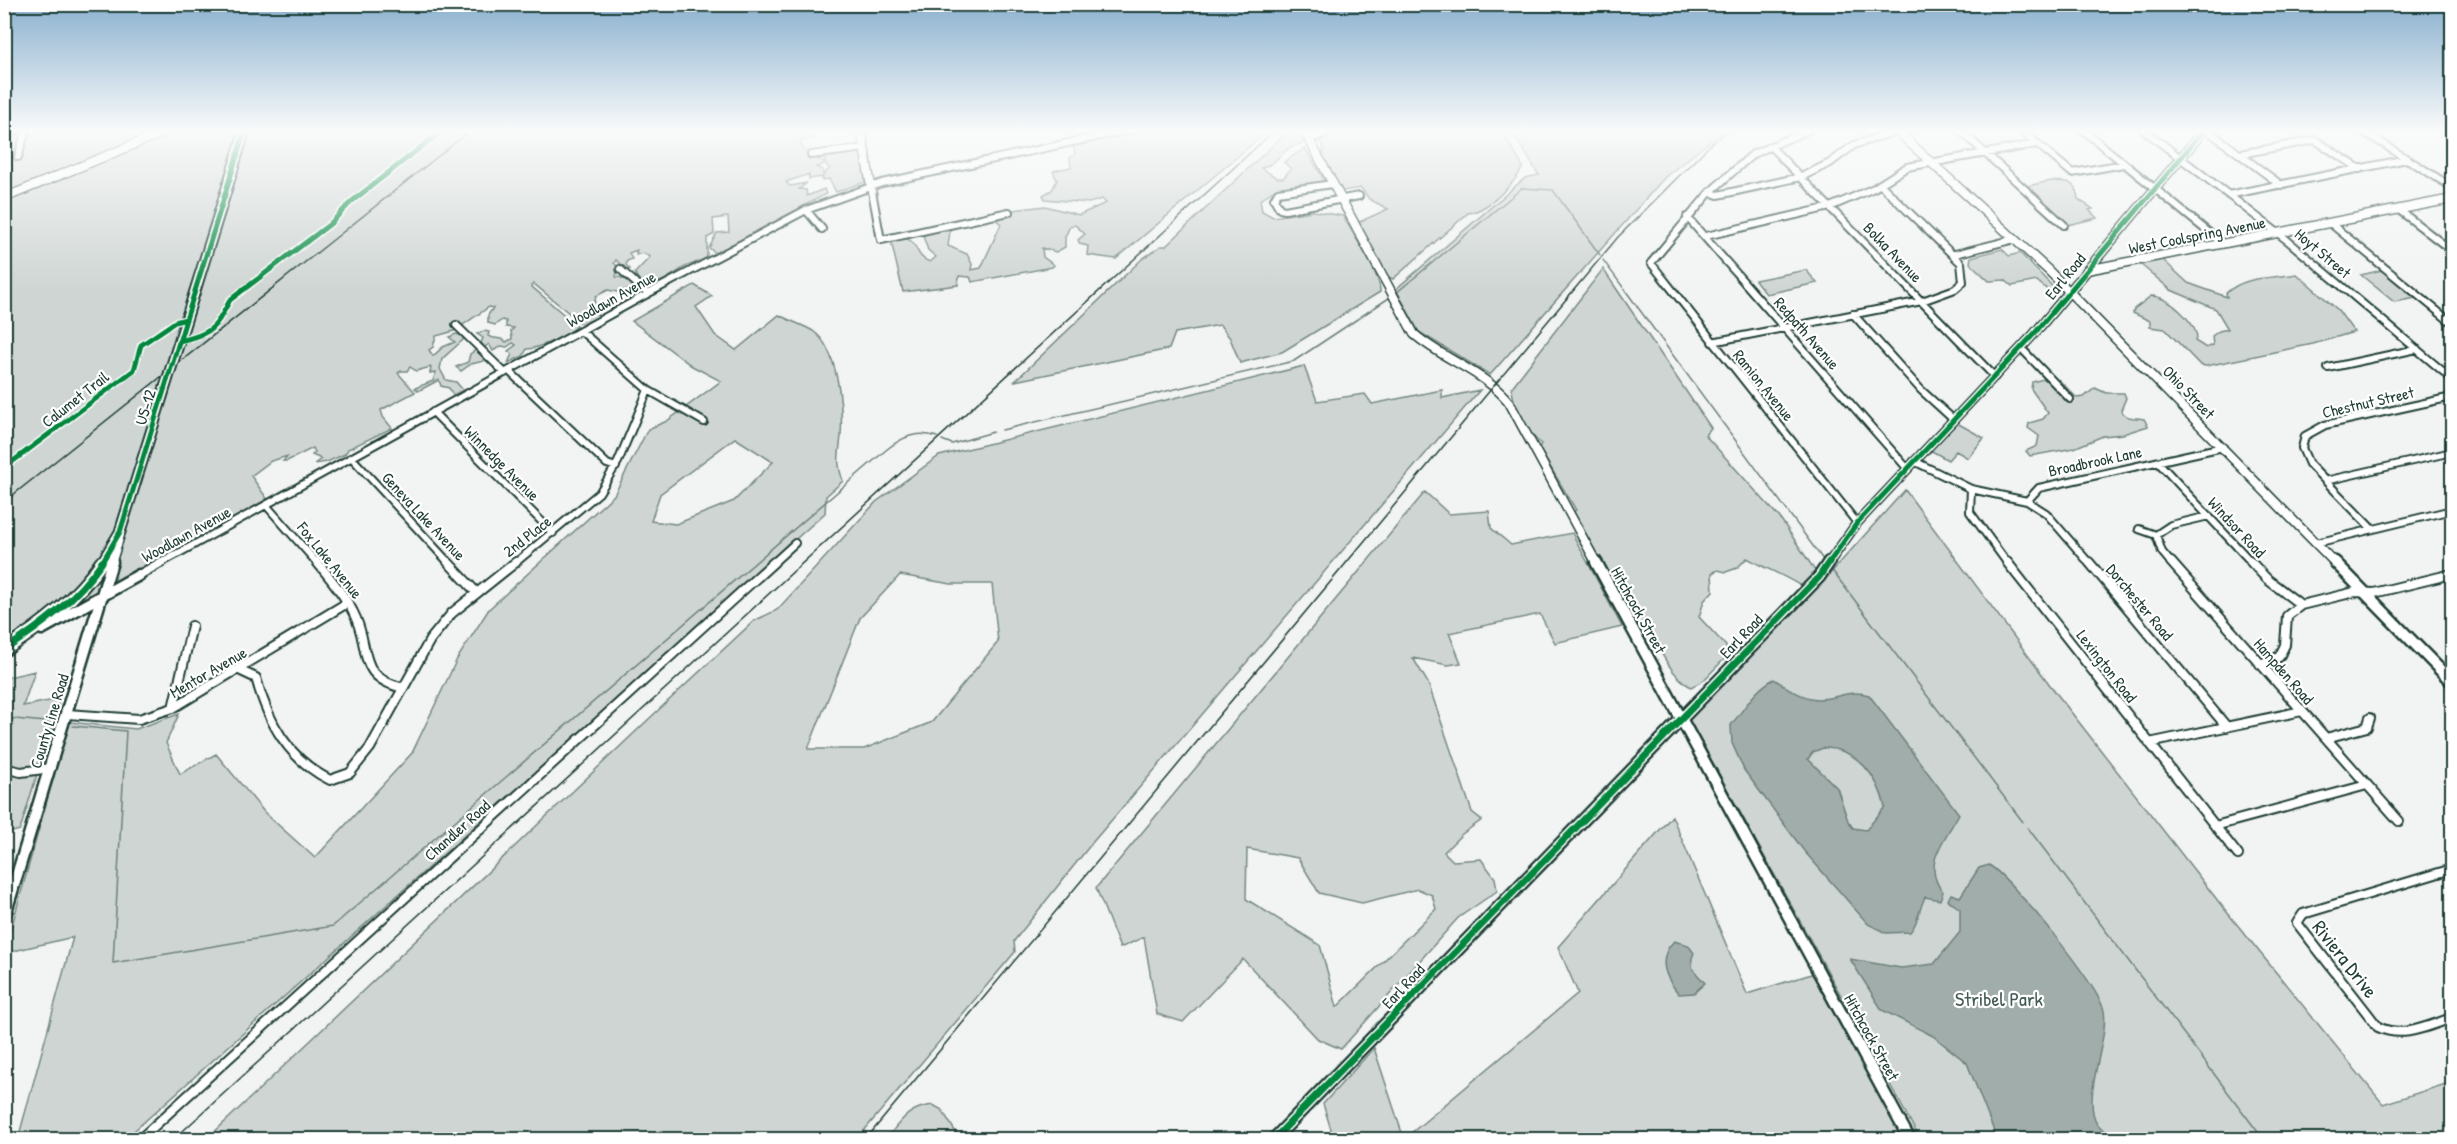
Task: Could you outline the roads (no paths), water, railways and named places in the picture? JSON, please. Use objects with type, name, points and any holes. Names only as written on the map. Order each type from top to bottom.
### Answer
[{"type":"main road","name":"US-12","points":[[4,650],[45,622],[81,589],[107,557],[120,532],[228,183]]},
{"type":"street","points":[[4,198],[39,183]]},
{"type":"street","name":"Woodlawn Avenue","points":[[139,575],[580,331],[806,210],[883,183]]},
{"type":"street","points":[[1687,217],[1720,183]]},
{"type":"street","points":[[1710,192],[1718,195],[1772,183]]},
{"type":"street","name":"Bolka Avenue","points":[[1807,183],[1995,377]]},
{"type":"street","name":"Ohio Street","points":[[1954,183],[2070,291],[2452,682]]},
{"type":"street","points":[[2018,183],[2064,225]]},
{"type":"street","points":[[2147,183],[2223,244]]},
{"type":"street","name":"Earl Road","points":[[1273,1140],[1819,577],[1857,523],[1906,468],[2021,348],[2159,183]]},
{"type":"street","name":"Hoyt Street","points":[[2213,183],[2278,234],[2452,379]]},
{"type":"street","points":[[2228,195],[2289,183]]},
{"type":"street","points":[[1332,184],[1278,192],[1274,199],[1280,209],[1285,210],[1359,196]]},
{"type":"street","name":"Hitchcock Street","points":[[1332,184],[1414,334],[1437,353],[1497,387],[1509,402],[1910,1140]]},
{"type":"street","points":[[1706,236],[1830,207],[1880,184],[1955,254],[1963,271],[1963,282],[1955,290],[1922,301],[1712,342]]},
{"type":"street","points":[[871,186],[881,240],[1009,212]]},
{"type":"street","name":"West Coolspring Avenue","points":[[2087,270],[2452,199]]},
{"type":"street","points":[[806,210],[822,229]]},
{"type":"street","points":[[2399,210],[2452,251]]},
{"type":"street","name":"Redpath Avenue","points":[[1687,217],[1706,236],[1906,468]]},
{"type":"street","name":"Ramion Avenue","points":[[1687,217],[1651,263],[1857,523]]},
{"type":"street","points":[[2330,223],[2452,323]]},
{"type":"street","points":[[1955,254],[2015,239]]},
{"type":"street","points":[[620,269],[648,294]]},
{"type":"street","points":[[1853,314],[1920,389],[1954,420]]},
{"type":"street","points":[[2445,316],[2452,315]]},
{"type":"street","points":[[456,325],[607,464],[616,467]]},
{"type":"street","points":[[580,331],[648,390],[704,422]]},
{"type":"street","points":[[2021,348],[2070,399]]},
{"type":"street","points":[[2328,368],[2417,349]]},
{"type":"street","name":"2nd Place","points":[[239,670],[256,678],[263,706],[280,737],[300,759],[316,773],[330,780],[344,777],[356,767],[378,734],[436,633],[452,614],[553,533],[598,493],[616,467],[648,390]]},
{"type":"street","name":"Chestnut Street","points":[[2372,529],[2309,464],[2302,448],[2305,436],[2315,429],[2452,397]]},
{"type":"street","name":"Winnedge Avenue","points":[[433,412],[553,533]]},
{"type":"street","name":"Broadbrook Lane","points":[[2026,501],[2039,488],[2223,447]]},
{"type":"street","points":[[2325,481],[2452,452]]},
{"type":"street","name":"Geneva Lake Avenue","points":[[352,458],[477,593]]},
{"type":"street","points":[[1914,461],[1971,489],[2026,501]]},
{"type":"street","name":"Windsor Road","points":[[2158,462],[2267,579],[2301,605]]},
{"type":"street","name":"Lexington Road","points":[[1971,489],[1970,512],[1978,525],[2238,855]]},
{"type":"street","name":"Dorchester Road","points":[[2026,501],[2046,513],[2063,531],[2227,727]]},
{"type":"street","name":"Fox Lake Avenue","points":[[266,505],[342,592],[355,613],[373,676],[384,684],[403,688]]},
{"type":"street","points":[[2316,543],[2452,510]]},
{"type":"street","points":[[2139,529],[2156,535],[2171,525],[2209,516]]},
{"type":"street","name":"County Line Road","points":[[4,918],[103,595],[120,532]]},
{"type":"street","name":"Hampden Road","points":[[2156,535],[2158,546],[2169,561],[2399,821]]},
{"type":"street","name":"Chandler Road","points":[[139,1140],[795,543]]},
{"type":"street","points":[[2260,664],[2279,657],[2285,645],[2287,616],[2301,605],[2355,592],[2366,592],[2452,574]]},
{"type":"street","points":[[4,650],[139,575]]},
{"type":"street","name":"Mentor Avenue","points":[[67,714],[140,719],[173,708],[347,603]]},
{"type":"street","points":[[173,708],[192,626]]},
{"type":"street","points":[[2150,743],[2302,711]]},
{"type":"street","points":[[2325,738],[2367,727],[2370,718]]},
{"type":"street","points":[[4,768],[21,772],[51,768]]},
{"type":"street","points":[[2215,826],[2367,785]]},
{"type":"street","name":"Riviera Drive","points":[[2452,869],[2303,914],[2297,923],[2300,930],[2378,1027],[2389,1034],[2400,1034],[2452,1018]]},
{"type":"waterway","points":[[1396,293],[1522,188],[1553,190],[1600,255]]},
{"type":"waterway","points":[[1603,260],[1824,561]]},
{"type":"waterway","points":[[1002,430],[1294,361],[1389,298]]},
{"type":"waterway","points":[[942,440],[952,444],[993,432]]},
{"type":"waterway","points":[[73,726],[126,731],[113,963],[333,926],[886,450],[910,436],[923,434],[937,437]]},
{"type":"waterway","points":[[1831,569],[2023,822]]},
{"type":"waterway","points":[[4,718],[56,723]]},
{"type":"waterway","points":[[2028,828],[2264,1140]]},
{"type":"railway","points":[[4,502],[404,183]]},
{"type":"railway","points":[[173,1140],[1217,183]]},
{"type":"railway","points":[[865,1140],[1618,237],[1672,183]]},
{"type":"park label","name":"Stribel Park","points":[[1999,999]]}]
